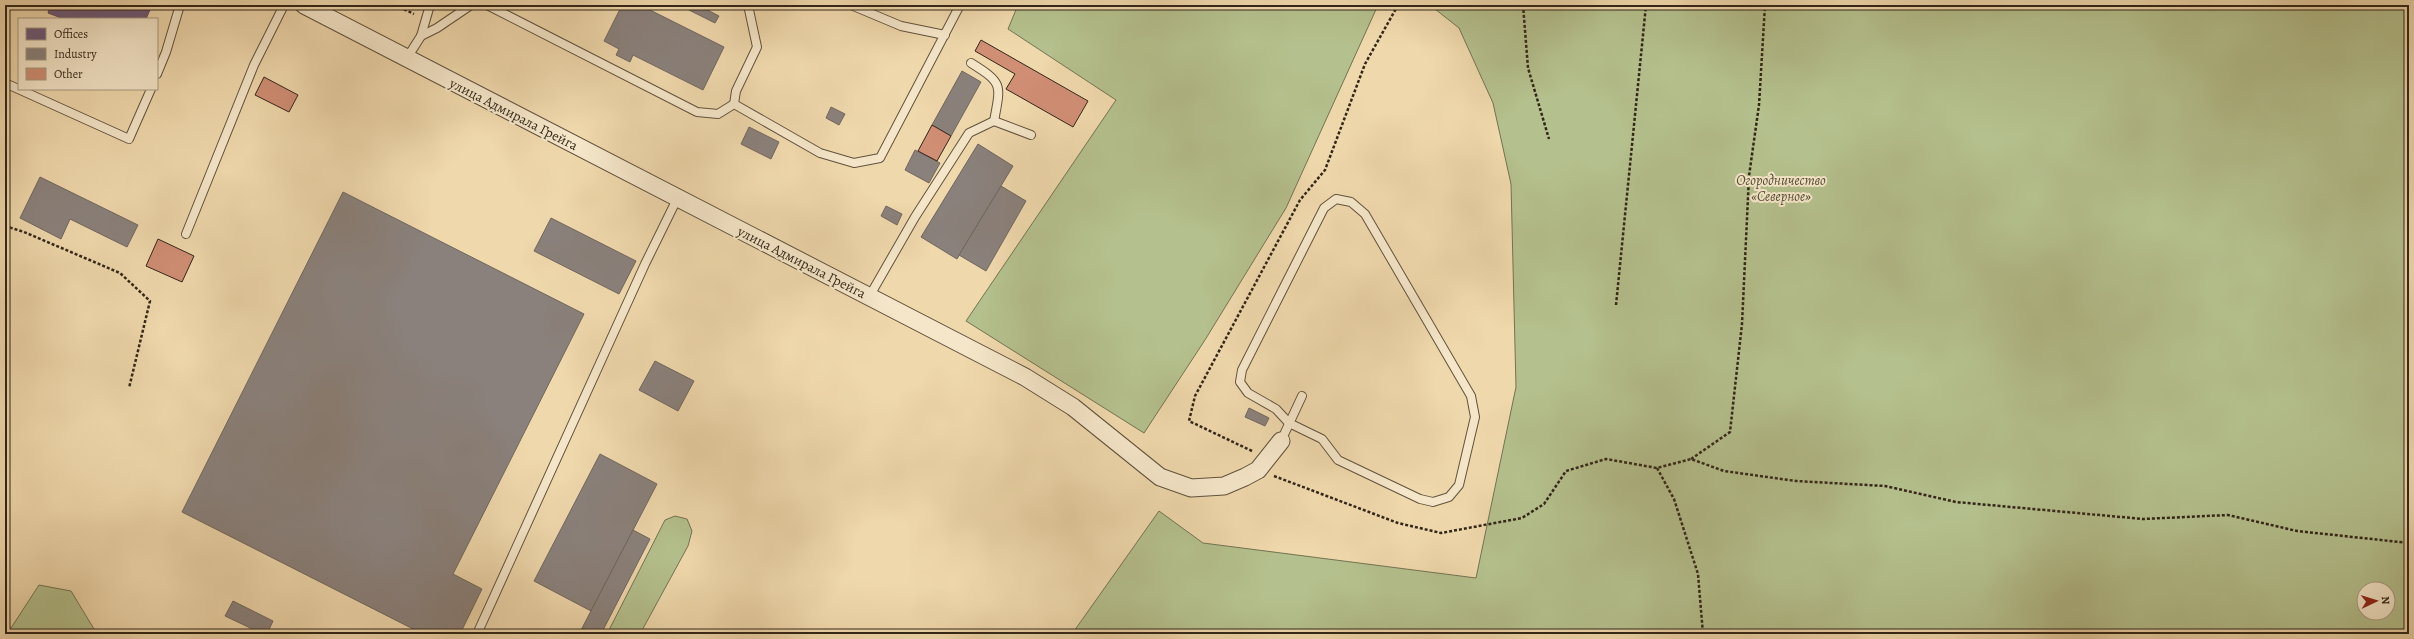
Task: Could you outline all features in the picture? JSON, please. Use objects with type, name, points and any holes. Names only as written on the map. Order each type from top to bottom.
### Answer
[{"type":"street","name":"улица Адмирала Грейга","points":[[304,5],[677,199],[1025,377],[1073,407],[1160,477],[1191,488],[1224,486],[1263,464],[1281,441]]},
{"type":"lane","points":[[158,72],[166,52],[180,5]]},
{"type":"lane","points":[[186,234],[254,65],[284,5]]},
{"type":"lane","points":[[407,58],[421,36],[430,5]]},
{"type":"lane","points":[[421,36],[437,28],[471,5]]},
{"type":"lane","points":[[487,5],[697,112],[718,114],[734,104],[736,91],[757,47],[748,5]]},
{"type":"lane","points":[[851,5],[901,26],[945,35]]},
{"type":"lane","points":[[734,104],[820,153],[854,163],[880,158],[960,5]]},
{"type":"lane","points":[[971,63],[994,78],[999,94],[994,120]]},
{"type":"lane","points":[[5,83],[18,89]]},
{"type":"lane","points":[[20,90],[129,139],[151,90]]},
{"type":"lane","points":[[869,297],[915,218],[969,133],[994,120],[1031,135]]},
{"type":"lane","points":[[477,634],[645,264],[677,199]]},
{"type":"lane","points":[[1336,199],[1351,202],[1365,214],[1471,396],[1475,416],[1459,485],[1449,497],[1433,502],[1420,499],[1338,460],[1322,439],[1289,423],[1276,409],[1248,393],[1240,382],[1242,370],[1324,208],[1336,199]]},
{"type":"lane","points":[[1281,441],[1302,396]]},
{"type":"path","points":[[394,5],[425,20]]},
{"type":"path","points":[[1398,5],[1365,64],[1325,170],[1300,200],[1195,396],[1189,421],[1263,464],[1398,523],[1441,533],[1522,518],[1544,504],[1566,472],[1606,459],[1657,468],[1691,459],[1730,432],[1742,324],[1749,176],[1759,105],[1765,5]]},
{"type":"path","points":[[1522,5],[1528,68],[1549,139]]},
{"type":"path","points":[[1616,305],[1646,5]]},
{"type":"path","points":[[5,226],[24,232],[120,273],[150,301],[128,388]]},
{"type":"path","points":[[1691,459],[1724,470],[1796,481],[1885,486],[1956,502],[2143,519],[2228,515],[2297,531],[2409,543]]},
{"type":"path","points":[[1657,468],[1674,499],[1698,574],[1703,634]]},
{"type":"green space","points":[[1018,5],[1378,5],[1286,208],[1205,340],[1144,433],[966,321],[1116,100],[1008,29]]},
{"type":"green space","name":"Огородничество «Северное»","points":[[1430,5],[2409,5],[2409,634],[1072,634],[1159,511],[1203,543],[1476,578],[1516,387],[1511,184],[1493,103],[1459,28]]},
{"type":"green space","points":[[675,516],[687,519],[692,531],[688,546],[640,634],[607,634],[665,520]]},
{"type":"green space","points":[[39,585],[71,591],[97,634],[5,634],[5,627],[11,628]]},
{"type":"building: Offices","points":[[47,5],[152,5],[146,18],[61,18],[48,13],[50,6]]},
{"type":"building: Industry","points":[[622,5],[640,5],[724,47],[703,90],[633,55],[630,62],[616,55],[619,49],[604,41]]},
{"type":"building: Industry","points":[[679,5],[698,5],[719,16],[715,23]]},
{"type":"building: Industry","points":[[962,71],[981,82],[951,136],[932,125]]},
{"type":"building: Industry","points":[[831,107],[845,114],[839,125],[826,118]]},
{"type":"building: Industry","points":[[749,127],[779,142],[771,159],[741,144]]},
{"type":"building: Industry","points":[[978,144],[1013,166],[957,259],[921,237]]},
{"type":"building: Industry","points":[[915,150],[940,163],[929,183],[905,170]]},
{"type":"building: Industry","points":[[40,177],[138,225],[127,247],[70,219],[61,239],[20,218]]},
{"type":"building: Industry","points":[[1001,186],[1026,201],[986,271],[959,255]]},
{"type":"building: Industry","points":[[343,192],[584,314],[453,574],[482,589],[460,634],[423,634],[182,512]]},
{"type":"building: Industry","points":[[886,206],[902,214],[897,225],[881,216]]},
{"type":"building: Industry","points":[[551,218],[636,261],[619,294],[534,251]]},
{"type":"building: Industry","points":[[655,361],[694,381],[678,411],[639,390]]},
{"type":"building: Industry","points":[[1249,408],[1269,418],[1265,426],[1245,417]]},
{"type":"building: Industry","points":[[600,454],[657,484],[591,611],[534,581]]},
{"type":"building: Industry","points":[[633,530],[650,539],[601,634],[579,634]]},
{"type":"building: Industry","points":[[233,601],[273,621],[267,634],[263,634],[225,616]]},
{"type":"building: Other","points":[[981,40],[1088,101],[1073,127],[1006,89],[1015,74],[975,51]]},
{"type":"building: Other","points":[[264,77],[298,95],[289,112],[255,95]]},
{"type":"building: Other","points":[[932,125],[951,136],[937,161],[918,151]]},
{"type":"building: Other","points":[[158,239],[194,256],[182,282],[146,266]]}]
